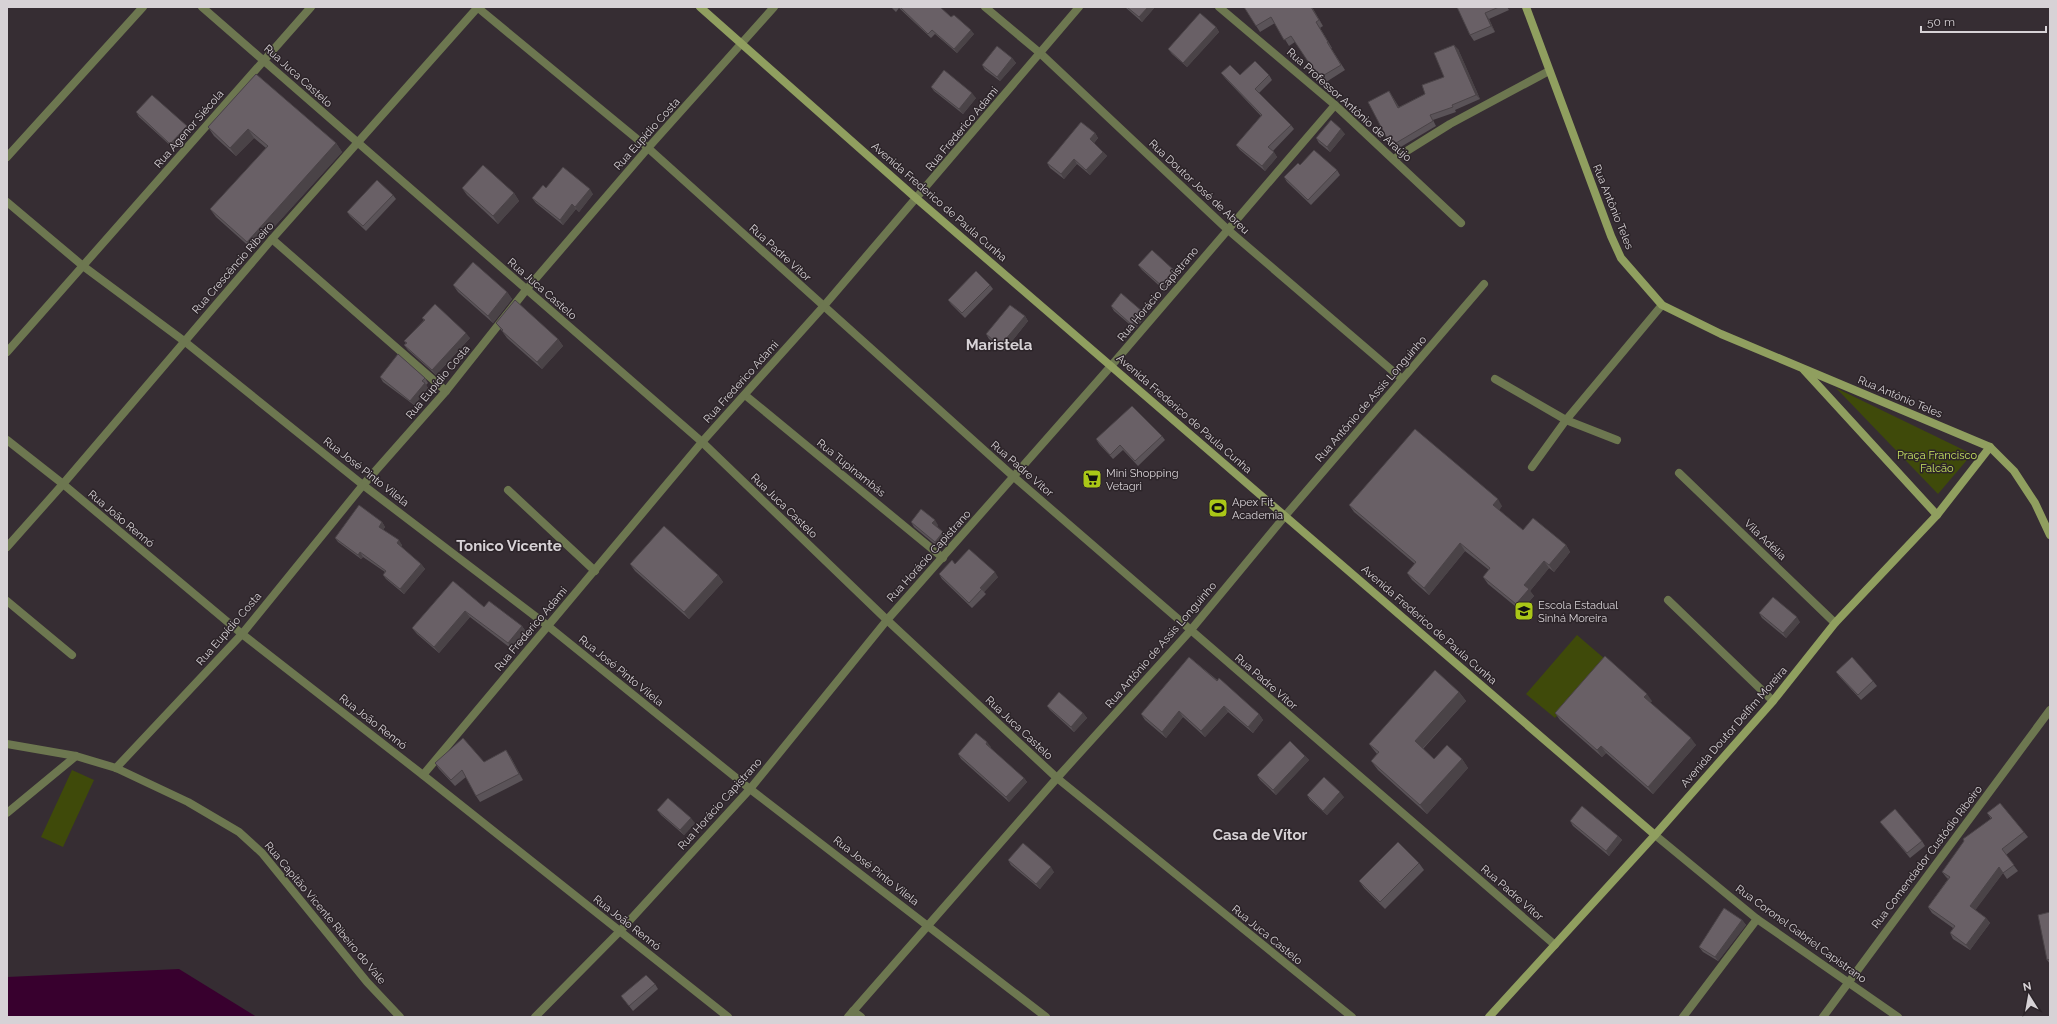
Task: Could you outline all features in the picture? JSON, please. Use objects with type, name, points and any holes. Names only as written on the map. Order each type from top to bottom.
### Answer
[{"type":"main road","name":"Avenida Frederico de Paula Cunha","points":[[700,7],[917,198],[1655,835]]},
{"type":"main road","name":"Rua Antônio Teles","points":[[1526,7],[1597,201],[1621,258],[1662,305],[1722,334],[1990,447]]},
{"type":"main road","name":"Rua Antônio Teles","points":[[1802,368],[1938,515]]},
{"type":"main road","name":"Avenida Doutor Delfim Moreira","points":[[1489,1017],[1655,835],[1773,701],[1835,623],[1938,515],[1990,447]]},
{"type":"main road","points":[[1990,447],[2014,471],[2035,503],[2050,535]]},
{"type":"street","points":[[7,157],[143,7]]},
{"type":"street","name":"Rua Juca Castelo","points":[[202,7],[264,59],[358,144],[702,442],[887,620],[1057,778],[1352,1017]]},
{"type":"street","name":"Rua Agenor Siécola","points":[[7,352],[311,7]]},
{"type":"street","name":"Rua Crescêncio Ribeiro","points":[[7,547],[63,484],[272,239],[358,144],[478,7]]},
{"type":"street","name":"Rua Padre Vitor","points":[[478,7],[648,148],[823,307],[1014,477],[1190,631],[1555,945]]},
{"type":"street","name":"Rua Eupídio Costa","points":[[116,768],[242,634],[363,485],[446,391],[526,290],[648,148],[774,7]]},
{"type":"street","name":"Rua Doutor José de Abreu","points":[[986,7],[1040,53],[1227,229],[1402,379]]},
{"type":"street","name":"Rua Frederico Adami","points":[[423,775],[702,442],[823,307],[1079,7]]},
{"type":"street","name":"Rua Professor Antônio de Araújo","points":[[1219,7],[1335,105],[1461,223]]},
{"type":"street","points":[[1394,159],[1450,124],[1549,71]]},
{"type":"street","name":"Rua Horácio Capistrano","points":[[535,1017],[620,931],[750,789],[887,620],[1111,366],[1335,105]]},
{"type":"street","name":"Rua José Pinto Vilela","points":[[7,202],[83,266],[184,341],[363,485],[548,626],[750,789],[1046,1017]]},
{"type":"street","points":[[272,239],[446,391]]},
{"type":"street","name":"Rua Antônio de Assis Longuinho","points":[[851,1014],[1057,778],[1190,631],[1285,516],[1484,284]]},
{"type":"street","points":[[1532,467],[1566,420],[1662,305]]},
{"type":"street","points":[[1495,379],[1566,420],[1617,440]]},
{"type":"street","name":"Rua Tupinambás","points":[[745,395],[943,558]]},
{"type":"street","name":"Rua João Rennó","points":[[7,440],[63,484],[242,634],[423,775],[728,1017]]},
{"type":"street","name":"Vila Adélia","points":[[1680,473],[1835,623]]},
{"type":"street","points":[[508,490],[595,571]]},
{"type":"street","points":[[1668,600],[1773,701]]},
{"type":"street","points":[[7,601],[72,655]]},
{"type":"street","name":"Rua Comendador Custódio Ribeiro","points":[[1823,1017],[2050,710]]},
{"type":"street","name":"Rua Capitão Vicente Ribeiro do Vale","points":[[7,744],[76,756],[116,768],[188,802],[239,832],[262,854],[366,982],[400,1017]]},
{"type":"street","points":[[7,813],[76,756]]},
{"type":"street","name":"Rua Coronel Gabriel Capistrano","points":[[1655,835],[1758,919],[1898,1017]]},
{"type":"street","points":[[1683,1017],[1758,919]]},
{"type":"street","points":[[851,1014],[861,1017]]},
{"type":"green space","name":"Praça Francisco Falcão","points":[[1836,388],[1972,454],[1938,494]]},
{"type":"green space","points":[[1577,635],[1606,660],[1555,718],[1526,694]]},
{"type":"green space","points":[[72,770],[94,780],[63,847],[41,837]]},
{"type":"shaded area","points":[[179,969],[257,1017],[7,1017],[7,977]]},
{"type":"building","points":[[900,7],[940,7],[951,17],[954,15],[971,30],[954,49],[932,30],[928,34]]},
{"type":"building","points":[[1127,7],[1148,7],[1139,17]]},
{"type":"building","points":[[1244,7],[1311,7],[1319,20],[1316,22],[1341,65],[1319,78],[1291,36],[1284,40],[1271,17],[1256,26]]},
{"type":"building","points":[[1457,7],[1499,7],[1485,13],[1491,26],[1470,35]]},
{"type":"building","points":[[1200,13],[1216,27],[1183,63],[1168,49]]},
{"type":"building","points":[[1454,45],[1476,95],[1452,105],[1453,107],[1430,115],[1433,121],[1391,146],[1368,102],[1389,91],[1398,108],[1425,94],[1422,85],[1444,77],[1434,53]]},
{"type":"building","points":[[997,46],[1012,58],[997,77],[982,65]]},
{"type":"building","points":[[1255,61],[1269,75],[1255,89],[1291,125],[1268,147],[1274,152],[1262,166],[1236,145],[1262,115],[1221,73],[1230,65],[1240,75]]},
{"type":"building","points":[[944,70],[972,93],[959,109],[931,87]]},
{"type":"building","points":[[256,74],[336,143],[247,242],[210,209],[268,146],[248,129],[230,148],[208,127]]},
{"type":"building","points":[[152,95],[187,126],[170,144],[136,112]]},
{"type":"building","points":[[1331,120],[1341,129],[1327,147],[1316,138]]},
{"type":"building","points":[[1081,122],[1095,133],[1090,139],[1103,152],[1086,170],[1074,159],[1061,174],[1047,163]]},
{"type":"building","points":[[1314,150],[1337,170],[1308,200],[1284,177],[1298,163],[1300,165]]},
{"type":"building","points":[[483,165],[514,193],[493,216],[462,188]]},
{"type":"building","points":[[563,167],[590,189],[575,207],[572,204],[560,220],[532,198],[543,185],[546,188]]},
{"type":"building","points":[[377,180],[393,195],[363,226],[347,212]]},
{"type":"building","points":[[1152,250],[1176,272],[1162,286],[1138,265]]},
{"type":"building","points":[[473,262],[507,292],[488,316],[453,285]]},
{"type":"building","points":[[976,271],[990,285],[962,313],[948,300]]},
{"type":"building","points":[[1121,293],[1143,312],[1132,325],[1111,306]]},
{"type":"building","points":[[515,300],[558,339],[537,362],[502,331],[503,330],[496,323]]},
{"type":"building","points":[[435,304],[466,333],[432,370],[404,345],[407,343],[404,341],[425,320],[422,318]]},
{"type":"building","points":[[1010,305],[1025,316],[1000,346],[986,334]]},
{"type":"building","points":[[398,354],[425,378],[422,381],[425,383],[410,401],[380,377]]},
{"type":"building","points":[[1132,406],[1162,436],[1135,461],[1120,445],[1110,455],[1096,439]]},
{"type":"building","points":[[1415,429],[1498,499],[1493,505],[1523,530],[1533,518],[1566,545],[1549,565],[1544,561],[1524,585],[1529,589],[1516,604],[1483,577],[1490,568],[1460,543],[1424,588],[1407,573],[1416,562],[1349,505]]},
{"type":"building","points":[[359,505],[382,522],[379,527],[399,540],[397,543],[421,564],[400,589],[383,575],[386,571],[360,552],[358,555],[335,538]]},
{"type":"building","points":[[921,509],[935,520],[932,523],[943,532],[935,542],[911,522]]},
{"type":"building","points":[[664,526],[718,575],[684,612],[630,564]]},
{"type":"building","points":[[969,549],[995,572],[980,588],[982,589],[969,603],[939,574],[952,560],[955,564]]},
{"type":"building","points":[[453,581],[484,607],[489,601],[522,626],[508,643],[465,611],[434,647],[412,628]]},
{"type":"building","points":[[1773,597],[1797,617],[1783,633],[1759,613]]},
{"type":"building","points":[[1605,656],[1647,694],[1644,697],[1691,738],[1648,787],[1601,746],[1597,750],[1555,713]]},
{"type":"building","points":[[1189,657],[1217,681],[1219,678],[1259,714],[1248,727],[1224,706],[1201,731],[1179,711],[1162,732],[1141,714]]},
{"type":"building","points":[[1852,657],[1873,681],[1858,695],[1836,672]]},
{"type":"building","points":[[1435,670],[1459,692],[1415,741],[1434,759],[1447,745],[1462,759],[1420,805],[1371,761],[1379,752],[1369,744]]},
{"type":"building","points":[[1059,692],[1083,713],[1071,727],[1047,706]]},
{"type":"building","points":[[976,733],[1024,778],[1006,797],[958,754]]},
{"type":"building","points":[[463,738],[484,762],[506,750],[519,774],[476,796],[462,770],[451,780],[435,763]]},
{"type":"building","points":[[1290,741],[1305,756],[1273,790],[1257,775]]},
{"type":"building","points":[[1324,777],[1340,792],[1323,811],[1307,795]]},
{"type":"building","points":[[668,798],[691,818],[680,830],[657,810]]},
{"type":"building","points":[[2000,803],[2024,832],[2002,849],[2014,865],[2003,873],[1999,867],[1970,906],[1986,918],[1966,945],[1950,933],[1955,926],[1928,907],[1950,877],[1942,872],[1964,841],[1963,839],[1992,818],[1987,813]]},
{"type":"building","points":[[1582,806],[1618,836],[1606,851],[1570,821]]},
{"type":"building","points":[[1895,809],[1922,841],[1907,853],[1880,822]]},
{"type":"building","points":[[1398,842],[1419,863],[1380,902],[1359,881]]},
{"type":"building","points":[[1023,843],[1051,867],[1036,884],[1008,860]]},
{"type":"building","points":[[1724,908],[1742,920],[1715,957],[1699,947]]},
{"type":"building","points":[[2050,912],[2050,959],[2047,960],[2038,915]]},
{"type":"building","points":[[646,975],[655,984],[629,1006],[621,996]]},
{"type":"place","name":"Mini Shopping Vetagri","points":[[1092,479]]},
{"type":"place","name":"Apex Fit Academia","points":[[1218,508]]},
{"type":"place","name":"Escola Estadual Sinhá Moreira","points":[[1524,611]]},
{"type":"district","name":"Maristela","points":[[999,345]]},
{"type":"district","name":"Tonico Vicente","points":[[509,546]]},
{"type":"district","name":"Casa de Vítor","points":[[1260,835]]}]
